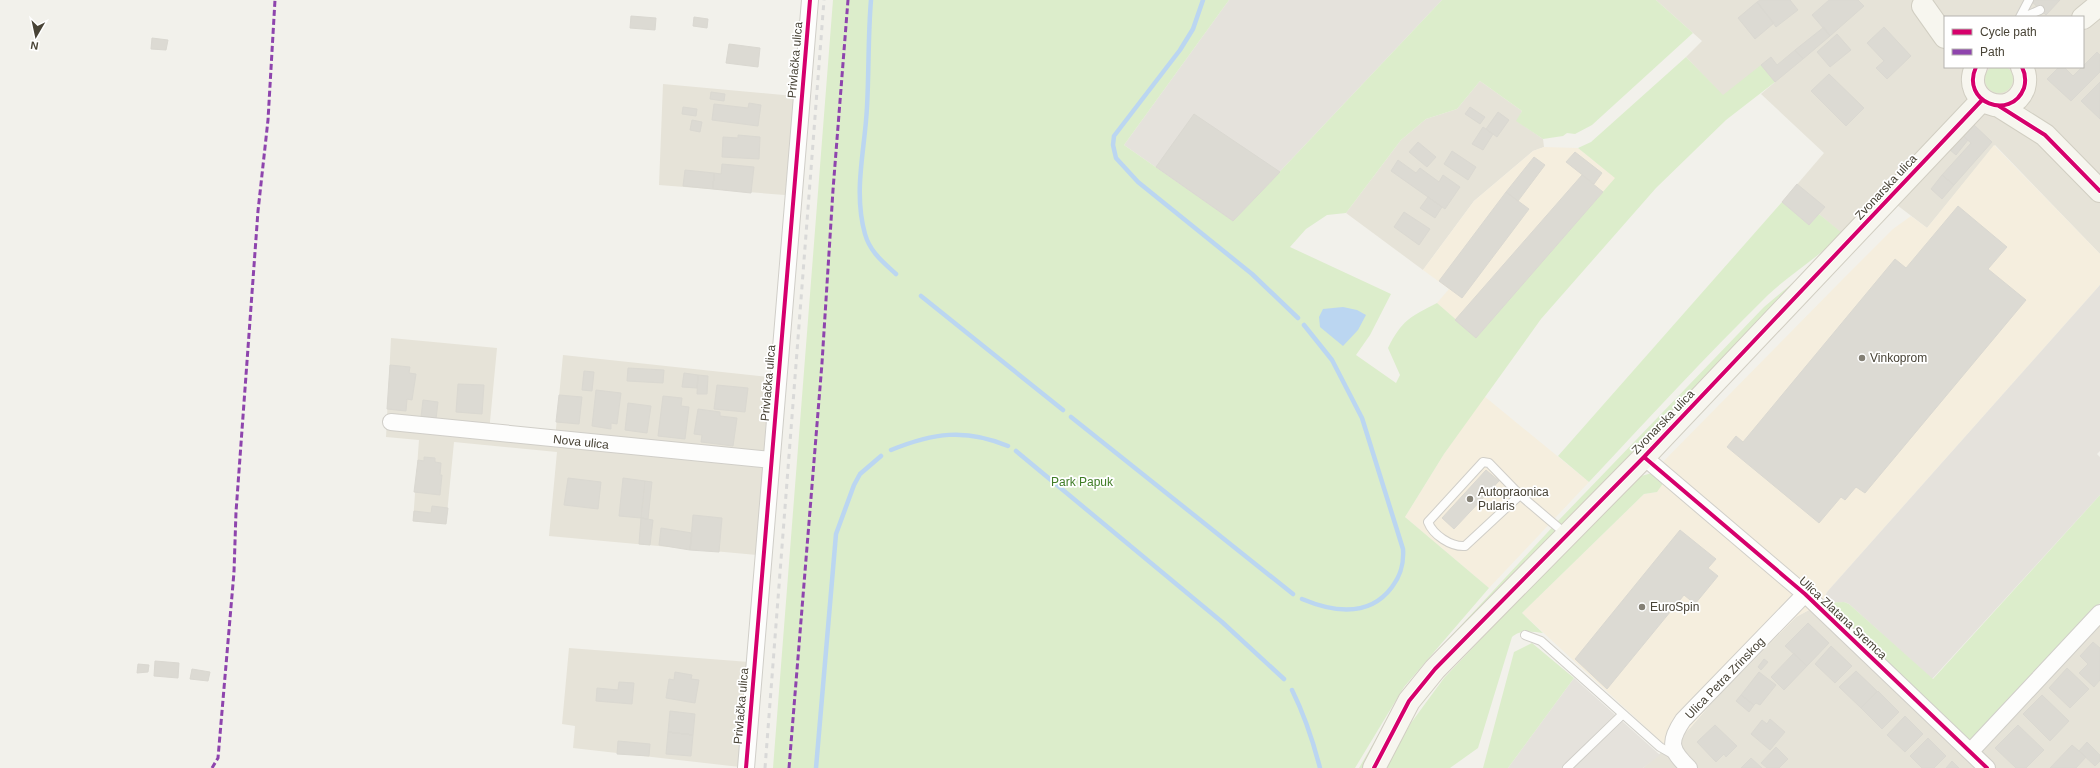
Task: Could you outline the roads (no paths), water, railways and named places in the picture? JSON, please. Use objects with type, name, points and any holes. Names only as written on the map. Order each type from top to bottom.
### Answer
[{"type":"main road","points":[[1920,3],[1944,25]]},
{"type":"main road","points":[[2084,17],[2100,4]]},
{"type":"main road","points":[[1973,70],[1976,94],[2026,121],[2045,135],[2100,192]]},
{"type":"main road","points":[[1991,103],[2008,104],[2016,100],[2026,78]]},
{"type":"main road","points":[[2026,78],[2045,135]]},
{"type":"main road","name":"Zvonarska ulica","points":[[1374,768],[1409,701],[1435,669],[1991,103]]},
{"type":"street","name":"Privlačka ulica","points":[[746,768],[810,0]]},
{"type":"street","name":"Nova ulica","points":[[391,422],[771,460]]},
{"type":"street","name":"Ulica Zlatana Sremca","points":[[1644,457],[1805,594],[1971,751],[1987,768]]},
{"type":"street","name":"Ulica Petra Zrinskog","points":[[1684,763],[1674,746],[1674,734],[1683,720],[1805,594]]},
{"type":"street","points":[[1971,751],[2100,613]]},
{"type":"lane","points":[[2021,16],[2029,0]]},
{"type":"lane","points":[[2026,16],[2040,10]]},
{"type":"lane","points":[[1520,495],[1465,546],[1457,547],[1449,543],[1430,526],[1428,522],[1483,462],[1489,463],[1520,495],[1567,535]]},
{"type":"lane","points":[[1525,635],[1541,641],[1660,747],[1684,763]]},
{"type":"lane","points":[[1567,768],[1623,714]]},
{"type":"water","points":[[1343,307],[1357,310],[1366,315],[1358,330],[1343,346],[1320,327],[1319,317],[1323,309]]},
{"type":"waterway","points":[[871,0],[867,107],[861,170],[860,202],[867,240],[878,256],[896,274]]},
{"type":"waterway","points":[[1203,0],[1193,29],[1180,50],[1114,136],[1113,145],[1116,158],[1138,182],[1252,274],[1298,318]]},
{"type":"waterway","points":[[921,296],[1063,410]]},
{"type":"waterway","points":[[1302,599],[1326,607],[1350,610],[1373,604],[1383,597],[1395,583],[1400,574],[1403,554],[1403,549],[1362,418],[1332,360],[1304,325]]},
{"type":"waterway","points":[[1071,417],[1293,594]]},
{"type":"waterway","points":[[891,450],[921,440],[949,435],[977,437],[992,440],[1008,446]]},
{"type":"waterway","points":[[1016,451],[1222,622],[1284,679]]},
{"type":"waterway","points":[[816,768],[836,534],[854,485],[860,474],[881,456]]},
{"type":"waterway","points":[[1292,690],[1301,709],[1320,768]]},
{"type":"railway","points":[[765,768],[824,0]]},
{"type":"place","name":"Vinkoprom","points":[[1862,358]]},
{"type":"place","name":"Autopraonica Pularis","points":[[1470,499]]},
{"type":"place","name":"EuroSpin","points":[[1642,607]]},
{"type":"park label","name":"Park Papuk","points":[[1082,482]]}]
